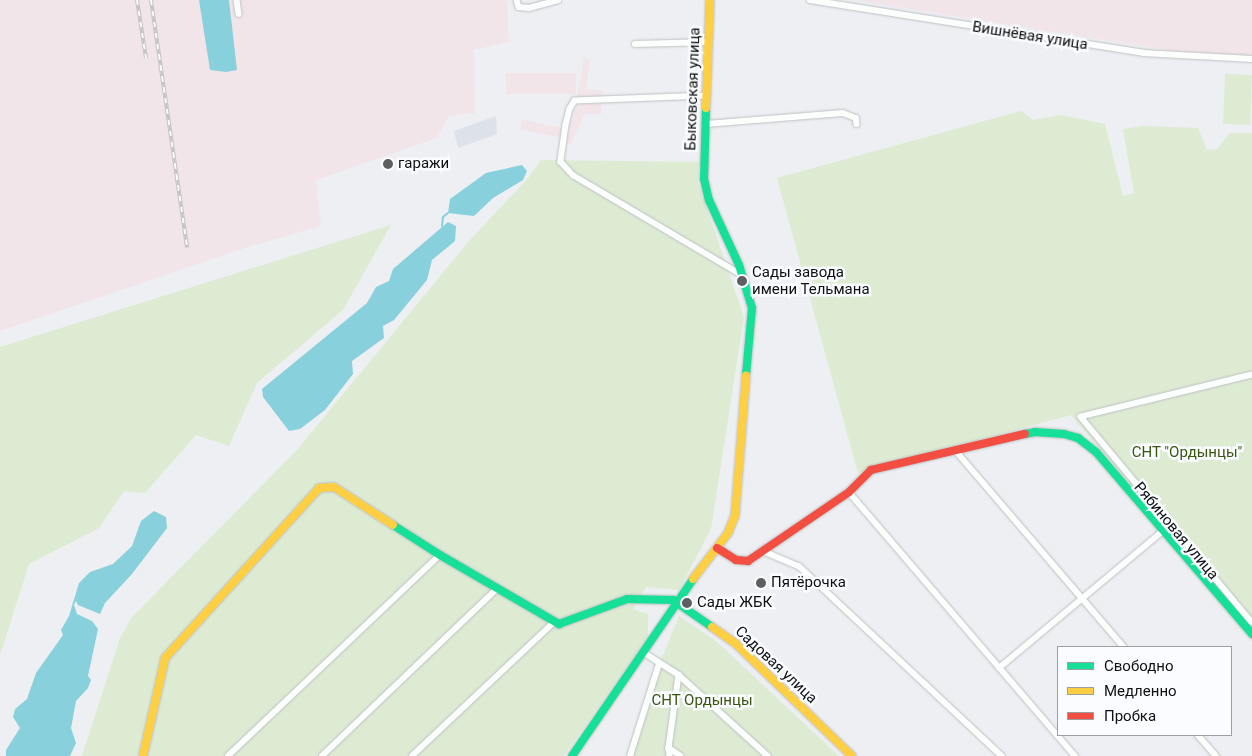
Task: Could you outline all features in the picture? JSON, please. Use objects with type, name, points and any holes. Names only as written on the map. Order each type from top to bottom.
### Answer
[{"type":"street","points":[[237,0],[239,14]]},
{"type":"street","points":[[517,0],[519,7],[529,8],[558,0]]},
{"type":"street","name":"Быковская улица","points":[[572,756],[676,601],[728,533],[735,516],[752,308],[743,275],[709,200],[704,179],[710,0]]},
{"type":"street","name":"Вишнёвая улица","points":[[810,0],[1143,53],[1252,59]]},
{"type":"street","points":[[635,44],[709,42]]},
{"type":"street","points":[[707,96],[575,101],[570,109],[566,125],[561,162],[573,175],[743,275]]},
{"type":"street","points":[[706,124],[843,113],[856,118],[857,124]]},
{"type":"street","name":"Рябиновая улица","points":[[1252,375],[1081,417],[1252,622]]},
{"type":"street","points":[[717,548],[742,562],[748,561],[849,492],[871,470],[1035,432],[1078,438],[1096,452],[1252,634]]},
{"type":"street","points":[[956,451],[1123,646]]},
{"type":"street","points":[[143,756],[165,658],[319,488],[334,488],[440,555],[559,624],[627,600],[652,598],[676,601]]},
{"type":"street","points":[[849,492],[1057,735]]},
{"type":"street","points":[[999,668],[1164,530]]},
{"type":"street","points":[[763,551],[798,566],[1002,756]]},
{"type":"street","points":[[228,756],[440,555]]},
{"type":"street","points":[[322,756],[497,589]]},
{"type":"street","name":"Садовая улица","points":[[676,601],[736,644],[852,756]]},
{"type":"street","points":[[412,756],[554,622]]},
{"type":"street","points":[[643,652],[679,675],[768,756]]},
{"type":"street","points":[[630,756],[659,664]]},
{"type":"street","points":[[670,756],[669,748],[679,675]]},
{"type":"street","points":[[1058,736],[1075,756]]},
{"type":"street","points":[[1199,736],[1216,756]]},
{"type":"street","points":[[669,748],[681,756]]},
{"type":"shaded area","points":[[0,0],[507,0],[509,42],[474,50],[475,113],[449,116],[437,138],[316,180],[321,226],[251,246],[0,331]]},
{"type":"shaded area","points":[[853,0],[1252,0],[1252,56],[1179,52]]},
{"type":"shaded area","points":[[584,58],[591,59],[585,89],[603,91],[601,99],[577,97]]},
{"type":"shaded area","points":[[506,73],[576,73],[576,94],[506,94]]},
{"type":"shaded area","points":[[582,104],[602,104],[601,114],[584,114],[571,144],[566,143],[576,107]]},
{"type":"shaded area","points":[[496,116],[497,134],[458,148],[454,131]]},
{"type":"shaded area","points":[[522,120],[564,128],[562,138],[520,130]]},
{"type":"green space","points":[[1225,74],[1252,75],[1250,125],[1223,124]]},
{"type":"green space","name":"СНТ \"Ордынцы\"","points":[[1021,111],[1033,120],[1061,115],[1105,124],[1123,196],[1134,193],[1123,129],[1143,126],[1198,128],[1207,150],[1217,149],[1230,133],[1252,133],[1252,631],[1071,415],[858,473],[777,178]]},
{"type":"green space","points":[[541,160],[699,162],[698,182],[744,317],[711,529],[679,590],[646,587],[633,609],[648,614],[648,637],[564,756],[82,756],[120,638],[132,617],[297,450],[470,240],[529,177]]},
{"type":"green space","points":[[391,225],[343,310],[257,383],[229,446],[196,435],[145,493],[124,491],[99,528],[29,564],[0,655],[0,347]]},
{"type":"green space","name":"СНТ Ордынцы","points":[[679,616],[716,641],[839,756],[632,756],[648,692]]},
{"type":"water","points":[[199,0],[229,0],[237,70],[226,72],[210,70]]},
{"type":"water","points":[[522,165],[527,171],[523,180],[493,198],[474,216],[448,213],[450,199],[486,173]]},
{"type":"water","points":[[448,222],[456,226],[455,241],[432,260],[427,280],[394,320],[383,326],[384,338],[352,361],[353,374],[325,410],[300,429],[289,431],[263,397],[262,389],[367,303],[376,287],[389,281],[393,269]]},
{"type":"water","points":[[154,511],[166,517],[167,528],[132,574],[105,603],[100,614],[78,605],[76,601],[74,605],[77,614],[92,621],[98,629],[88,676],[91,680],[88,688],[76,701],[71,728],[76,743],[70,756],[6,756],[6,750],[20,728],[13,717],[15,709],[27,699],[36,673],[63,635],[61,630],[69,616],[79,583],[90,572],[113,564],[132,546],[141,521]]},
{"type":"waterway","points":[[442,226],[443,217],[448,213]]},
{"type":"railway","points":[[137,0],[146,58]]},
{"type":"railway","points":[[151,0],[187,247]]},
{"type":"traffic: fast","points":[[706,108],[704,179],[709,200],[739,265],[752,308],[746,375]]},
{"type":"traffic: fast","points":[[1025,434],[1035,432],[1064,434],[1078,438],[1096,452],[1252,634]]},
{"type":"traffic: fast","points":[[393,525],[440,555],[559,624],[627,599],[673,600],[712,627]]},
{"type":"traffic: fast","points":[[572,756],[693,579]]},
{"type":"traffic: slow","points":[[706,108],[710,0]]},
{"type":"traffic: slow","points":[[693,579],[728,533],[735,516],[746,375]]},
{"type":"traffic: slow","points":[[143,756],[165,658],[319,488],[334,487],[393,525]]},
{"type":"traffic: slow","points":[[712,627],[736,644],[852,756]]},
{"type":"traffic: jam","points":[[717,548],[736,560],[748,561],[849,492],[871,470],[1025,434]]},
{"type":"place","name":"гаражи","points":[[388,164]]},
{"type":"place","name":"Сады завода имени Тельмана","points":[[742,281]]},
{"type":"place","name":"Пятёрочка","points":[[761,583]]},
{"type":"place","name":"Сады ЖБК","points":[[687,603]]}]
